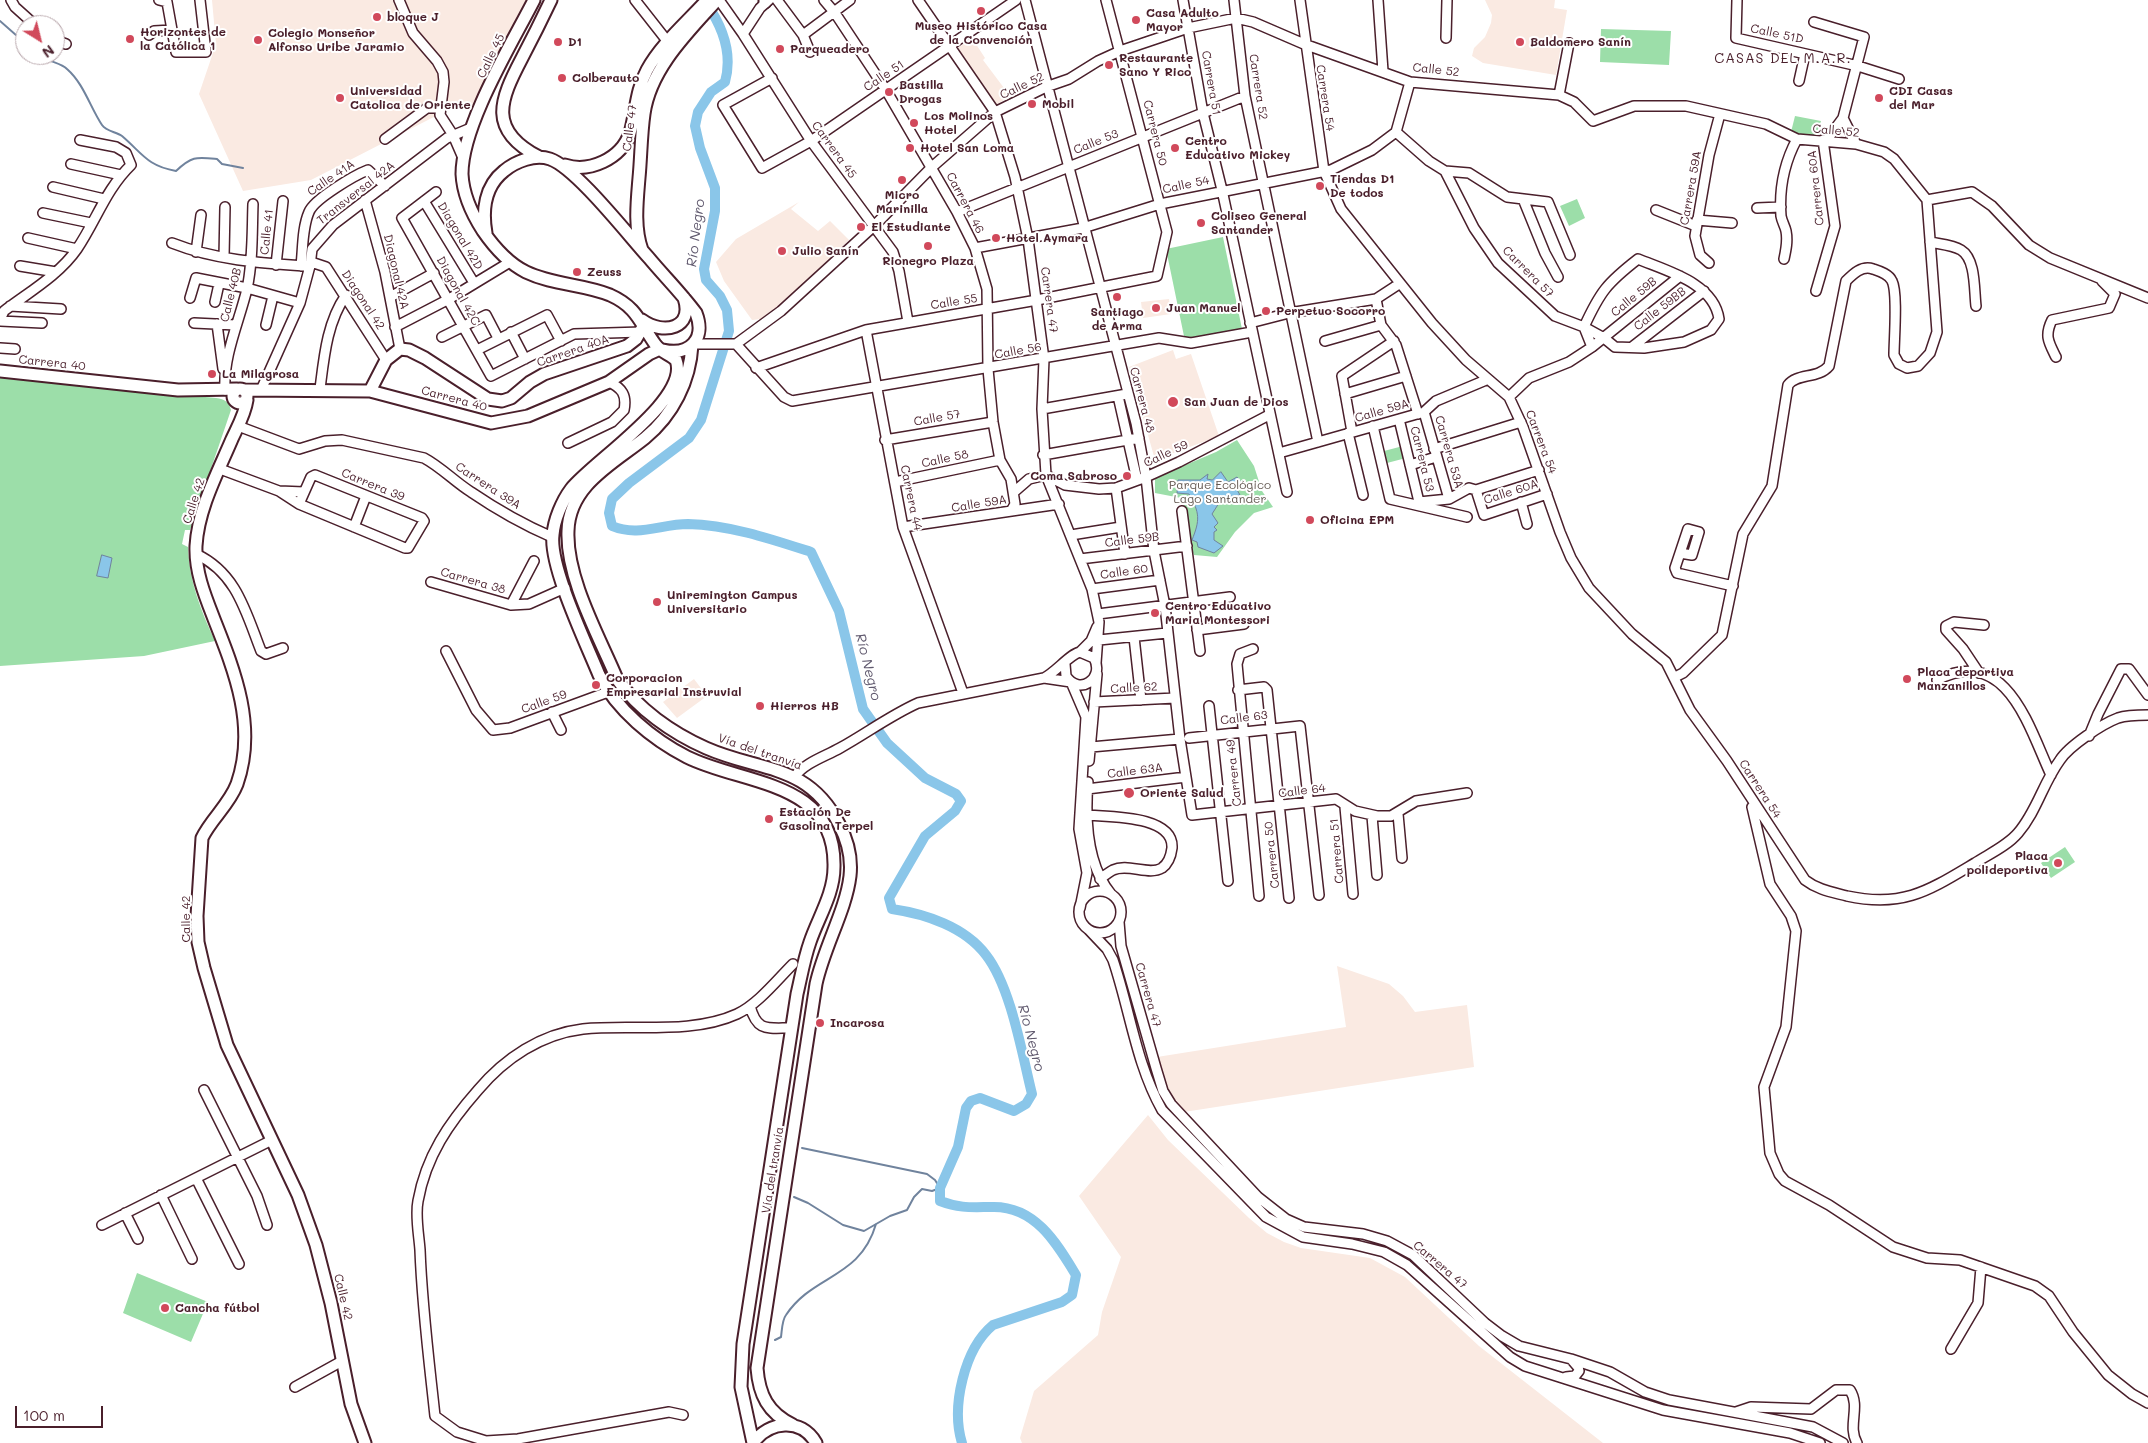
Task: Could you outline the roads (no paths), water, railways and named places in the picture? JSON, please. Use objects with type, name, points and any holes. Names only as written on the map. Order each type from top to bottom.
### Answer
[{"type":"main road","name":"Calle 45","points":[[534,0],[470,128],[463,158],[462,176],[469,205],[487,237],[510,262],[546,281],[609,295],[633,310],[642,325]]},
{"type":"main road","points":[[539,156],[517,143],[504,122],[502,112],[505,90],[551,0]]},
{"type":"main road","name":"Calle 47","points":[[539,156],[573,168],[586,169],[603,162],[625,143],[630,132],[639,90],[648,69],[668,42],[691,24],[715,0]]},
{"type":"main road","name":"Calle 47","points":[[643,252],[639,240],[637,207],[644,113],[656,77],[691,24]]},
{"type":"main road","points":[[487,237],[484,210],[492,185],[508,168],[539,156]]},
{"type":"main road","points":[[561,164],[576,178],[696,313],[695,342],[671,352],[660,349],[642,325]]},
{"type":"main road","points":[[642,325],[656,329],[674,327],[686,312],[683,298]]},
{"type":"main road","name":"Carrera 40A","points":[[400,350],[409,350],[425,358],[488,399],[502,401],[512,398],[544,374],[627,346],[642,325]]},
{"type":"main road","name":"Vía del tranvía","points":[[695,342],[685,380],[671,410],[646,437],[594,478],[578,499],[568,530],[572,564],[583,597],[617,679],[636,702],[667,726],[699,745],[723,755],[794,777],[813,789],[831,810],[844,833],[850,862],[848,890],[818,974],[757,1368],[760,1393],[766,1402],[780,1419],[806,1431],[816,1443]]},
{"type":"main road","name":"Carrera 40","points":[[0,371],[178,390],[241,394],[320,389],[370,391],[491,423],[528,416],[609,382],[649,354],[660,349]]},
{"type":"main road","name":"Vía del tranvía","points":[[660,349],[672,356],[677,364],[676,377],[670,388],[650,417],[587,473],[566,498],[552,537],[554,554],[565,588],[599,675],[608,692],[638,724],[686,756],[726,772],[774,785],[796,794],[817,814],[827,832],[831,844],[834,867],[830,891],[810,942],[797,967],[791,1028],[740,1366],[741,1387],[753,1443]]},
{"type":"main road","points":[[370,391],[386,360],[400,350]]},
{"type":"main road","points":[[238,425],[241,394]]},
{"type":"main road","name":"Calle 42","points":[[238,425],[203,513],[196,554],[197,566],[207,601],[240,688],[246,722],[236,785],[232,796],[208,825],[202,838],[198,942],[204,968],[228,1045],[298,1195],[316,1245],[331,1303],[350,1404],[366,1443]]},
{"type":"main road","points":[[774,785],[786,782],[794,777],[796,794]]},
{"type":"main road","points":[[797,967],[806,976],[800,1004],[804,1008],[808,1006],[813,977],[818,974]]},
{"type":"main road","points":[[753,1443],[766,1429],[775,1426],[793,1425]]},
{"type":"street","points":[[11,0],[23,15]]},
{"type":"street","points":[[163,1],[172,30],[176,52],[206,52],[200,0]]},
{"type":"street","points":[[399,0],[404,15],[414,33],[437,61],[442,72],[444,82],[440,108],[443,122],[442,142]]},
{"type":"street","points":[[635,0],[668,42]]},
{"type":"street","name":"Carrera 45","points":[[715,0],[743,34],[811,142],[875,225],[893,252],[908,322]]},
{"type":"street","points":[[743,34],[769,0],[803,35],[810,52]]},
{"type":"street","name":"Carrera 46","points":[[824,0],[836,13],[886,90],[957,212],[975,248],[987,289],[988,369],[992,422],[1000,460],[1009,472],[1016,508]]},
{"type":"street","points":[[803,35],[836,13],[850,0]]},
{"type":"street","name":"Carrera 47","points":[[918,0],[994,112],[1018,188],[1028,239],[1044,359],[1042,409],[1043,455],[1046,475],[1092,589],[1099,618],[1100,640],[1096,663]]},
{"type":"street","name":"Calle 51","points":[[772,78],[723,105],[762,168],[811,142],[1016,0]]},
{"type":"street","name":"Carrera 48","points":[[1024,0],[1115,347],[1123,395],[1139,438],[1142,479],[1165,606],[1180,739],[1192,815]]},
{"type":"street","name":"Carrera 50","points":[[1106,0],[1143,137],[1167,238],[1158,274]]},
{"type":"street","name":"Carrera 51","points":[[1183,0],[1203,113],[1222,190],[1287,492]]},
{"type":"street","name":"Carrera 52","points":[[1234,0],[1245,96],[1264,182],[1289,313],[1318,442]]},
{"type":"street","name":"Carrera 54","points":[[1300,0],[1304,44],[1324,171],[1341,209],[1399,284],[1466,360],[1486,380],[1509,397],[1521,422],[1567,549],[1589,588],[1632,634],[1666,662],[1690,710],[1805,880],[1816,888],[1869,900],[1886,901],[1916,896],[1992,852],[2018,834],[2031,817],[2051,775]]},
{"type":"street","points":[[1378,0],[1384,70]]},
{"type":"street","points":[[1446,38],[1447,0]]},
{"type":"street","name":"Calle 51D","points":[[1737,0],[1736,38],[1858,66],[1899,79]]},
{"type":"street","name":"Calle 52","points":[[736,344],[807,289],[932,168],[994,112],[1046,87],[1069,80],[1098,61],[1120,51],[1188,28],[1236,18],[1253,22],[1304,44],[1384,70],[1410,82],[1559,95],[1574,102],[1593,121],[1634,106],[1686,106],[1766,124],[1797,140],[1856,144],[1884,152],[1894,159],[1928,200]]},
{"type":"street","name":"Carrera 60A","points":[[1814,22],[1864,37],[1843,118],[1825,141],[1835,226],[1816,291]]},
{"type":"street","points":[[149,36],[154,31],[172,30]]},
{"type":"street","points":[[1559,95],[1569,43]]},
{"type":"street","points":[[1799,80],[1806,54]]},
{"type":"street","points":[[1396,132],[1410,82]]},
{"type":"street","name":"Calle 53","points":[[957,212],[1245,96]]},
{"type":"street","points":[[385,139],[427,108],[440,108]]},
{"type":"street","name":"Carrera 59A","points":[[1709,263],[1700,255],[1695,236],[1708,156],[1720,114]]},
{"type":"street","points":[[1843,118],[1856,144]]},
{"type":"street","points":[[443,122],[453,135],[463,158]]},
{"type":"street","name":"Transversal 42A","points":[[241,394],[300,303],[307,265],[312,248],[318,240],[365,200],[442,142],[470,128]]},
{"type":"street","name":"Calle 54","points":[[975,248],[1083,228],[1160,204],[1324,171],[1372,150],[1396,132]]},
{"type":"street","name":"Carrera 57","points":[[1396,132],[1429,161],[1444,171],[1474,228],[1498,263],[1555,316],[1584,327],[1604,338],[1615,347],[1632,348]]},
{"type":"street","points":[[42,323],[0,320],[4,311],[56,272],[77,249],[104,199],[121,175],[131,165],[126,153],[116,147],[80,140]]},
{"type":"street","points":[[1784,259],[1787,242],[1781,207],[1782,185],[1789,155],[1797,140]]},
{"type":"street","points":[[71,164],[121,175]]},
{"type":"street","name":"Calle 41A","points":[[309,209],[326,195],[368,170],[385,186]]},
{"type":"street","points":[[1444,171],[1469,173],[1507,197],[1548,202],[1570,255]]},
{"type":"street","points":[[53,187],[104,199]]},
{"type":"street","points":[[424,201],[436,192]]},
{"type":"street","points":[[1675,677],[1683,673],[1722,634],[1743,534],[1772,486],[1788,385],[1794,380],[1819,375],[1828,366],[1846,282],[1854,272],[1868,267],[1881,271],[1892,280],[1894,294],[1894,355],[1899,364],[1907,368],[1918,366],[1930,353],[1937,332],[1928,200],[1972,192],[1992,206],[2029,245],[2050,258],[2148,298]]},
{"type":"street","points":[[1523,199],[1541,243],[1558,277]]},
{"type":"street","name":"Diagonal 42A","points":[[365,200],[390,297],[400,350]]},
{"type":"street","name":"Diagonal 42C","points":[[424,201],[402,218],[491,376],[525,359]]},
{"type":"street","name":"Diagonal 42D","points":[[424,201],[474,284]]},
{"type":"street","name":"Calle 41","points":[[276,265],[283,202]]},
{"type":"street","name":"Calle 40B","points":[[241,394],[224,372],[247,288],[251,262],[253,204]]},
{"type":"street","points":[[224,257],[225,206]]},
{"type":"street","points":[[1757,208],[1781,207]]},
{"type":"street","name":"Transversal 42A","points":[[307,265],[309,209]]},
{"type":"street","points":[[1656,210],[1697,223],[1732,223]]},
{"type":"street","points":[[43,213],[91,223]]},
{"type":"street","points":[[196,252],[201,215]]},
{"type":"street","points":[[28,238],[77,249]]},
{"type":"street","points":[[1930,242],[1960,249],[1965,254],[1971,264],[1976,306]]},
{"type":"street","name":"Diagonal 42","points":[[172,243],[196,252],[251,262],[326,267],[346,295],[386,360]]},
{"type":"street","points":[[1592,347],[1584,327],[1596,301],[1612,279],[1638,259],[1680,276],[1704,291],[1718,310],[1719,319],[1711,330],[1684,342],[1632,348]]},
{"type":"street","points":[[395,327],[449,299],[510,262]]},
{"type":"street","points":[[20,266],[56,272]]},
{"type":"street","points":[[390,297],[434,273]]},
{"type":"street","name":"Calle 55","points":[[756,368],[866,330],[1156,278],[1158,274]]},
{"type":"street","name":"Calle 59B","points":[[1509,397],[1529,378],[1569,362],[1592,347],[1680,276]]},
{"type":"street","points":[[2056,357],[2046,338],[2047,330],[2052,320],[2109,308],[2114,300],[2115,294],[2098,277]]},
{"type":"street","points":[[190,298],[196,278],[218,284],[247,288],[300,303]]},
{"type":"street","points":[[215,302],[218,284]]},
{"type":"street","name":"Calle 56","points":[[756,368],[789,400],[824,396],[1159,338],[1191,343],[1251,327],[1289,313],[1376,299],[1399,284]]},
{"type":"street","name":"Calle 59BB","points":[[1632,348],[1704,291]]},
{"type":"street","points":[[320,389],[325,348],[336,309],[346,295]]},
{"type":"street","points":[[266,325],[273,296]]},
{"type":"street","name":"Carrera 53","points":[[1376,299],[1381,325],[1394,341],[1421,413]]},
{"type":"street","points":[[10,306],[61,309]]},
{"type":"street","points":[[442,337],[486,315],[498,338]]},
{"type":"street","points":[[477,350],[547,315],[561,341]]},
{"type":"street","points":[[194,323],[236,325]]},
{"type":"street","points":[[216,324],[224,372]]},
{"type":"street","points":[[511,332],[525,359],[574,334],[642,325]]},
{"type":"street","points":[[1325,341],[1381,325]]},
{"type":"street","name":"Carrera 44","points":[[866,330],[885,440],[903,527],[963,693]]},
{"type":"street","points":[[1363,495],[1350,433],[1342,376],[1394,341]]},
{"type":"street","points":[[695,342],[736,344],[756,368]]},
{"type":"street","points":[[0,348],[15,349]]},
{"type":"street","points":[[1344,394],[1406,376]]},
{"type":"street","name":"Calle 59A","points":[[1279,453],[1421,413],[1436,401],[1486,380]]},
{"type":"street","points":[[568,443],[612,422],[624,410],[623,391],[619,386],[609,382]]},
{"type":"street","points":[[1042,409],[1123,395],[1129,440],[1142,479]]},
{"type":"street","name":"Carrera 53A","points":[[1421,413],[1449,500]]},
{"type":"street","name":"Calle 59","points":[[1046,475],[1065,485],[1116,488],[1142,479],[1269,415]]},
{"type":"street","name":"Carrera 53","points":[[1399,419],[1420,504]]},
{"type":"street","name":"Calle 57","points":[[885,440],[992,422]]},
{"type":"street","points":[[1410,465],[1435,453],[1521,422]]},
{"type":"street","name":"Carrera 39A","points":[[238,425],[299,449],[325,441],[342,440],[412,455],[434,463],[471,492],[533,529],[552,537]]},
{"type":"street","points":[[1373,426],[1390,499],[1420,504],[1467,517]]},
{"type":"street","points":[[1043,455],[1139,438]]},
{"type":"street","name":"Calle 58","points":[[895,482],[1000,460]]},
{"type":"street","points":[[220,469],[279,491],[299,504],[354,527],[366,496]]},
{"type":"street","points":[[1420,504],[1449,500],[1469,488],[1476,490],[1539,470]]},
{"type":"street","points":[[1014,492],[1029,479],[1046,475]]},
{"type":"street","name":"Carrera 39","points":[[304,492],[313,476],[423,519],[406,548],[354,527]]},
{"type":"street","points":[[1057,500],[1065,485]]},
{"type":"street","points":[[1116,488],[1125,554]]},
{"type":"street","name":"Calle 60A","points":[[1476,490],[1482,514],[1547,494]]},
{"type":"street","points":[[279,491],[304,492],[299,504]]},
{"type":"street","name":"Calle 59A","points":[[903,527],[1057,500]]},
{"type":"street","points":[[1521,502],[1527,524]]},
{"type":"street","points":[[1182,511],[1200,651]]},
{"type":"street","points":[[1071,535],[1121,527]]},
{"type":"street","name":"Calle 59B","points":[[1080,560],[1187,546]]},
{"type":"street","points":[[1680,553],[1675,568],[1677,573],[1733,586]]},
{"type":"street","points":[[196,554],[210,560],[221,570],[236,589],[261,652],[266,654],[283,648]]},
{"type":"street","points":[[511,605],[534,561]]},
{"type":"street","name":"Calle 60","points":[[1092,589],[1160,580]]},
{"type":"street","name":"Carrera 38","points":[[431,582],[511,605],[529,604],[565,588]]},
{"type":"street","points":[[1044,678],[1065,664],[1069,657],[1080,652],[1090,641],[1099,618],[1230,597]]},
{"type":"street","points":[[1979,672],[1963,649],[1946,630],[1946,626],[1954,622],[1984,625]]},
{"type":"street","points":[[1197,630],[1244,624]]},
{"type":"street","points":[[1100,640],[1167,634]]},
{"type":"street","points":[[1134,637],[1141,700]]},
{"type":"street","name":"Carrera 49","points":[[1248,650],[1237,660],[1238,690],[1259,896]]},
{"type":"street","name":"Calle 59","points":[[446,651],[476,710],[488,727],[493,730],[500,730],[608,692]]},
{"type":"street","points":[[1065,664],[1066,676],[1071,682],[1086,717],[1079,829],[1087,873],[1080,908],[1082,923],[1089,930],[1098,933],[1108,932],[1119,922],[1120,906],[1100,879],[1094,860],[1087,815],[1087,789],[1096,663],[1090,655],[1080,652]]},
{"type":"street","points":[[2089,736],[2098,714],[2122,669],[2129,669],[2148,695]]},
{"type":"street","points":[[1937,680],[1962,671],[1979,672],[2000,681],[2015,699],[2051,775]]},
{"type":"street","points":[[794,777],[802,767],[918,703],[1044,678],[1071,682],[1078,685],[1086,684],[1092,681],[1096,674]]},
{"type":"street","name":"Carrera 50","points":[[1238,690],[1264,687],[1267,690],[1289,898]]},
{"type":"street","name":"Calle 62","points":[[1094,702],[1175,698]]},
{"type":"street","points":[[1209,706],[1228,881]]},
{"type":"street","points":[[552,712],[561,730]]},
{"type":"street","points":[[2051,775],[2066,752],[2118,718],[2148,715]]},
{"type":"street","name":"Calle 63","points":[[1189,738],[1298,724],[1301,727],[1310,802]]},
{"type":"street","points":[[1091,747],[1180,739]]},
{"type":"street","name":"Calle 63A","points":[[1087,789],[1186,777]]},
{"type":"street","name":"Calle 64","points":[[1192,815],[1336,799],[1345,807],[1372,816],[1391,816],[1398,814],[1416,802],[1467,792]]},
{"type":"street","points":[[1750,797],[1770,884],[1791,916],[1796,931],[1786,1027],[1764,1087],[1770,1153],[1774,1166],[1785,1181],[1829,1205],[1894,1247],[1927,1258],[1960,1260],[2035,1286],[2049,1296],[2073,1332],[2108,1375],[2132,1394],[2148,1403]]},
{"type":"street","points":[[1310,802],[1319,895]]},
{"type":"street","name":"Carrera 51","points":[[1345,807],[1353,894]]},
{"type":"street","points":[[1398,814],[1402,858]]},
{"type":"street","points":[[1087,815],[1150,822],[1166,831],[1172,842],[1171,858],[1162,868],[1154,870],[1131,867],[1113,870],[1100,879]]},
{"type":"street","points":[[1372,816],[1377,876]]},
{"type":"street","points":[[1080,908],[1084,899],[1092,893],[1111,894]]},
{"type":"street","name":"Carrera 47","points":[[1119,922],[1121,946],[1163,1091],[1184,1118],[1258,1197],[1286,1219],[1304,1227],[1363,1234],[1388,1241],[1413,1256],[1502,1336],[1534,1351],[1571,1359],[1610,1372],[1645,1392],[1678,1402],[1813,1427],[1843,1443]]},
{"type":"street","name":"Carrera 47","points":[[1089,930],[1112,956],[1148,1083],[1162,1110],[1254,1205],[1280,1226],[1303,1237],[1352,1244],[1384,1252],[1408,1265],[1510,1357],[1525,1366],[1663,1410],[1790,1433],[1820,1443]]},
{"type":"street","points":[[682,1415],[669,1412],[518,1439],[486,1441],[457,1432],[435,1416],[422,1291],[417,1203],[425,1173],[445,1130],[491,1074],[506,1060],[530,1047],[557,1036],[582,1030],[609,1028],[650,1029],[719,1020],[737,1014],[750,1006],[797,967]]},
{"type":"street","points":[[750,1006],[758,1024],[765,1028],[791,1028]]},
{"type":"street","points":[[204,1090],[257,1196],[267,1225]]},
{"type":"street","points":[[102,1225],[272,1140]]},
{"type":"street","points":[[196,1178],[239,1264]]},
{"type":"street","points":[[161,1195],[192,1259]]},
{"type":"street","points":[[125,1213],[138,1239]]},
{"type":"street","points":[[1951,1349],[1978,1303],[1981,1267]]},
{"type":"street","points":[[1563,1377],[1575,1376],[1579,1371],[1571,1359]]},
{"type":"street","points":[[295,1387],[342,1361]]},
{"type":"street","points":[[1735,1412],[1751,1407],[1811,1409],[1836,1390],[1850,1390],[1856,1407],[1853,1430],[1857,1443]]},
{"type":"water","points":[[1221,472],[1228,482],[1237,477],[1241,482],[1236,488],[1240,495],[1227,497],[1227,501],[1219,503],[1212,514],[1218,523],[1214,527],[1217,530],[1214,532],[1214,540],[1223,546],[1214,553],[1198,547],[1197,542],[1192,540],[1198,517],[1197,512],[1189,494],[1177,493],[1178,480],[1200,480],[1208,474],[1207,479],[1212,480]]},
{"type":"water","points":[[102,555],[112,558],[108,578],[97,576]]},
{"type":"waterway","name":"Río Negro","points":[[706,3],[722,31],[728,61],[725,82],[711,92],[698,112],[695,126],[700,148],[715,188],[715,211],[704,269],[706,280],[720,296],[727,310],[729,331],[701,420],[689,438],[629,483],[612,499],[609,513],[612,526],[622,529],[640,530],[688,524],[704,525],[750,534],[811,552],[839,611],[863,709],[887,743],[925,778],[956,794],[961,801],[955,811],[925,836],[889,898],[892,909],[918,914],[944,923],[967,937],[986,955],[995,969],[1009,1002],[1032,1094],[1026,1104],[1014,1111],[980,1098],[971,1101],[966,1108],[958,1147],[940,1188],[940,1201],[961,1206],[1009,1209],[1022,1213],[1044,1229],[1076,1275],[1072,1295],[1062,1302],[993,1325],[974,1348],[962,1380],[959,1396],[959,1429],[962,1443]]},
{"type":"waterway","points":[[0,21],[15,34]]},
{"type":"waterway","points":[[61,65],[78,82],[104,127],[122,136],[140,153],[158,166],[176,171],[190,160],[204,158],[217,159],[222,164],[243,168]]},
{"type":"waterway","points":[[794,1197],[808,1203],[843,1225],[864,1231],[890,1216],[907,1210],[914,1197],[922,1189],[932,1191],[940,1188],[935,1180],[927,1174],[802,1148]]},
{"type":"waterway","points":[[775,1340],[781,1337],[785,1317],[797,1302],[809,1291],[848,1266],[859,1256],[869,1242],[876,1224]]},
{"type":"place","name":"Museo Histórico Casa de la Convención","points":[[981,11]]},
{"type":"place","name":"bloque J","points":[[377,17]]},
{"type":"place","name":"Casa Adulto Mayor","points":[[1136,20]]},
{"type":"place","name":"Horizontes de la Católica 1","points":[[130,39]]},
{"type":"place","name":"Colegio Monseñor Alfonso Uribe Jaramio","points":[[258,40]]},
{"type":"place","name":"D1","points":[[558,42]]},
{"type":"place","name":"Baldomero Sanín","points":[[1520,42]]},
{"type":"place","name":"Parqueadero","points":[[780,49]]},
{"type":"place","name":"Restaurante Sano Y Rico","points":[[1109,65]]},
{"type":"place","name":"Colberauto","points":[[562,78]]},
{"type":"place","name":"Bastilla Drogas","points":[[889,92]]},
{"type":"place","name":"Universidad Catolica de Oriente","points":[[340,98]]},
{"type":"place","name":"CDI Casas del Mar","points":[[1879,98]]},
{"type":"place","name":"Mobil","points":[[1032,104]]},
{"type":"place","name":"Los Molinos Hotel","points":[[914,123]]},
{"type":"place","name":"Hotel San Loma","points":[[910,148]]},
{"type":"place","name":"Centro Educativo Mickey","points":[[1175,148]]},
{"type":"place","name":"Micro Marinilla","points":[[902,180]]},
{"type":"place","name":"Tiendas D1 De todos","points":[[1320,186]]},
{"type":"place","name":"Coliseo General Santander","points":[[1201,223]]},
{"type":"place","name":"El Estudiante","points":[[861,227]]},
{"type":"place","name":"Hotel Aymara","points":[[996,238]]},
{"type":"place","name":"Rionegro Plaza","points":[[928,246]]},
{"type":"place","name":"Julio Sanín","points":[[782,251]]},
{"type":"place","name":"Zeuss","points":[[577,272]]},
{"type":"place","name":"Santiago de Arma","points":[[1117,297]]},
{"type":"place","name":"Juan Manuel","points":[[1156,308]]},
{"type":"place","name":"Perpetuo Socorro","points":[[1266,311]]},
{"type":"place","name":"La Milagrosa","points":[[212,374]]},
{"type":"place","name":"San Juan de Dios","points":[[1173,402]]},
{"type":"place","name":"Coma Sabroso","points":[[1127,476]]},
{"type":"place","name":"Oficina EPM","points":[[1310,520]]},
{"type":"place","name":"Uniremington Campus Universitario","points":[[657,602]]},
{"type":"place","name":"Centro Educativo Maria Montessori","points":[[1155,613]]},
{"type":"place","name":"Placa deportiva Manzanillos","points":[[1907,679]]},
{"type":"place","name":"Corporacion Empresarial Instruvial","points":[[596,685]]},
{"type":"place","name":"Hierros HB","points":[[760,706]]},
{"type":"place","name":"Oriente Salud","points":[[1129,793]]},
{"type":"place","name":"Estación De Gasolina Terpel","points":[[769,819]]},
{"type":"place","name":"Placa polideportiva","points":[[2058,863]]},
{"type":"place","name":"Incarosa","points":[[820,1023]]},
{"type":"place","name":"Cancha fútbol","points":[[165,1308]]},
{"type":"district","name":"CASAS DEL M.A.R.","points":[[1783,59]]},
{"type":"park label","name":"Parque Ecológico Lago Santander","points":[[1220,492]]}]
